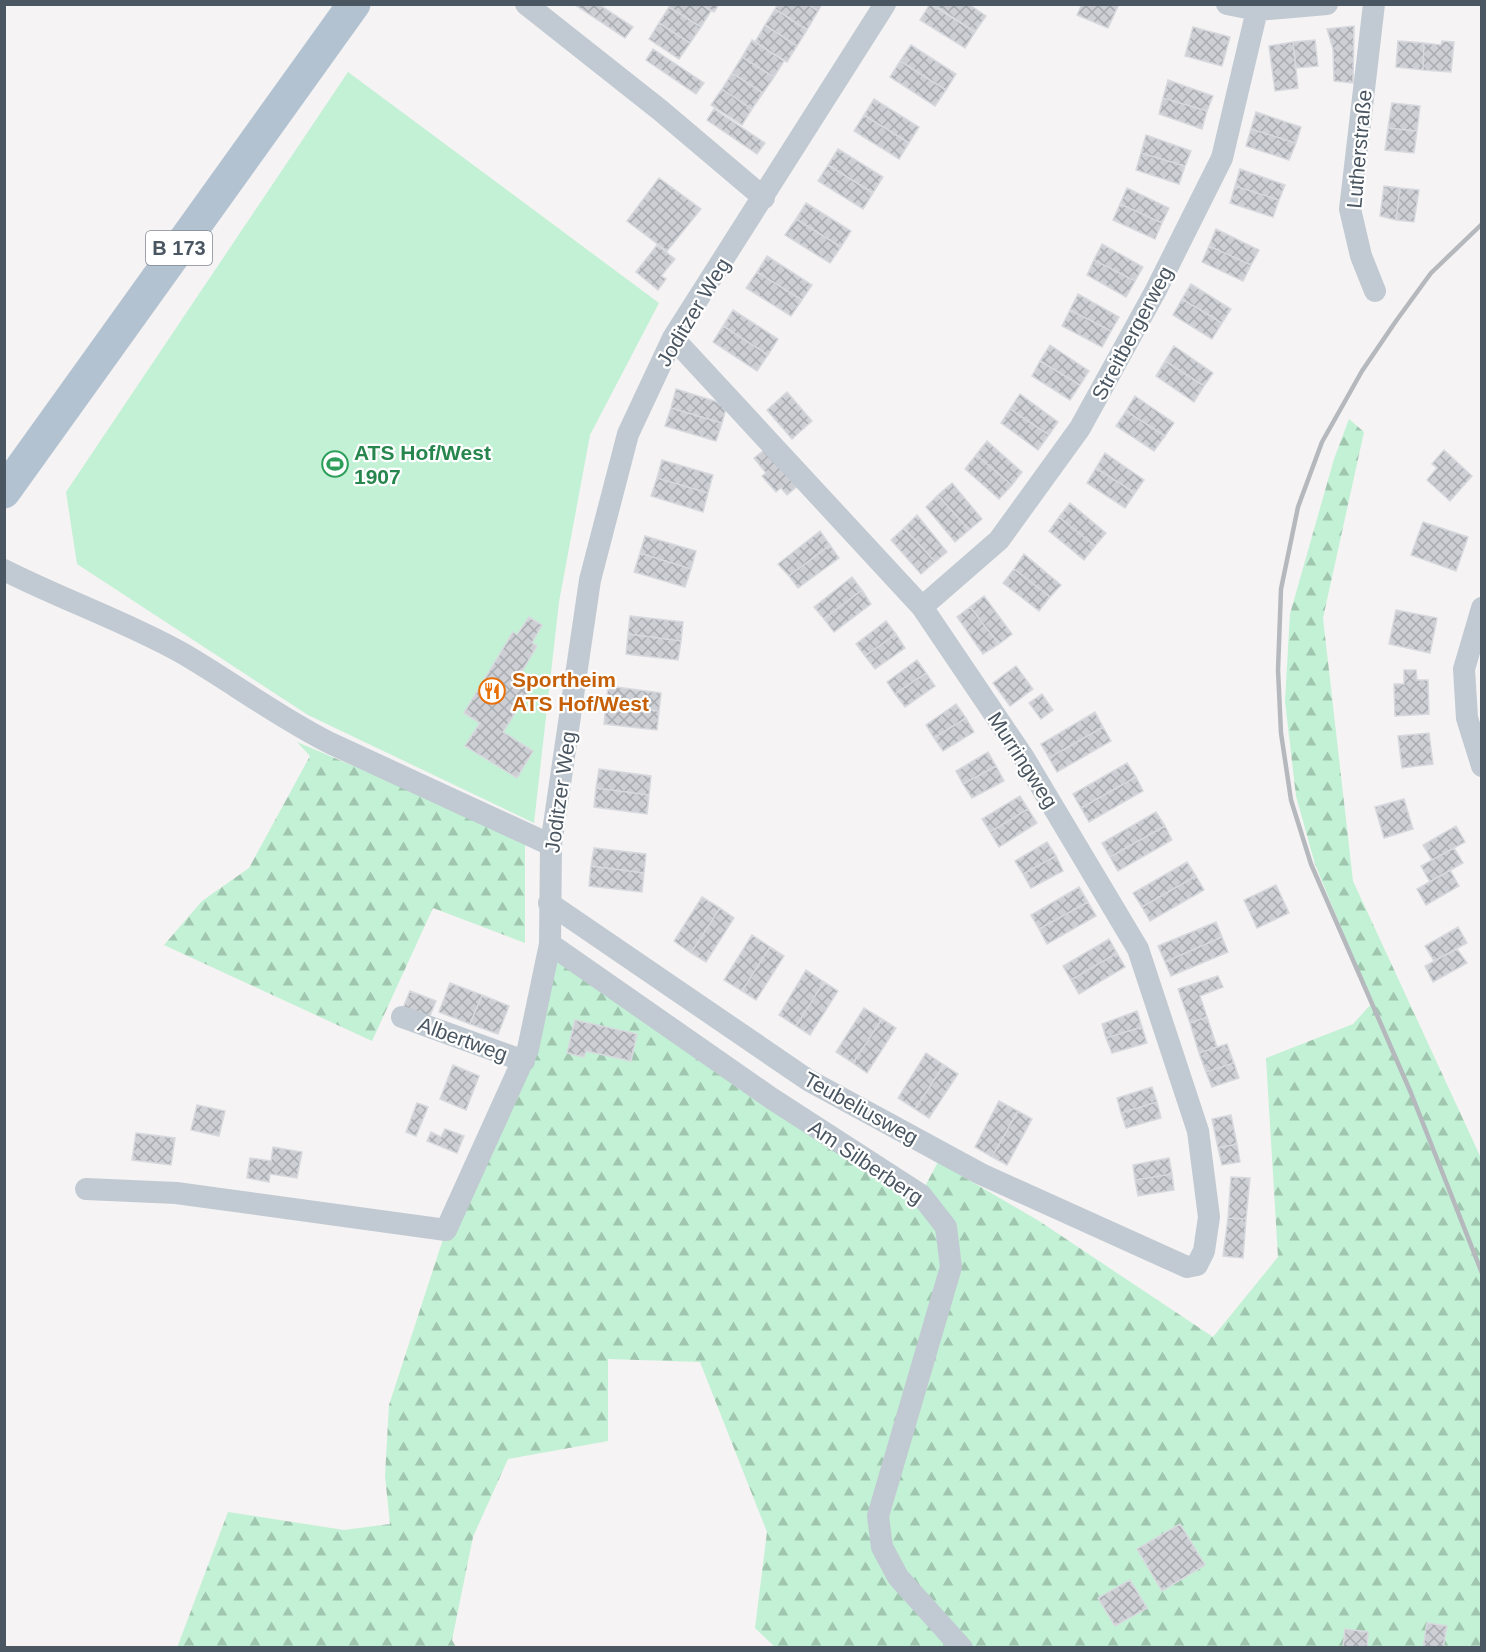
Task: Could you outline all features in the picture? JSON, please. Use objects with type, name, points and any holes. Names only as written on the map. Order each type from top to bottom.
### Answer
[{"type":"main road","name":"B 173","points":[[4,492],[354,4]]},
{"type":"street","points":[[526,4],[660,110],[764,198]]},
{"type":"street","name":"Joditzer Weg","points":[[86,1189],[176,1193],[446,1230],[524,1061],[550,944],[551,845],[590,580],[628,434],[673,338],[764,198],[885,4]]},
{"type":"street","points":[[1227,4],[1257,10],[1327,4]]},
{"type":"street","name":"Lutherstraße","points":[[1374,4],[1350,209],[1361,256],[1374,291]]},
{"type":"street","name":"Streitbergerweg","points":[[922,608],[999,540],[1080,428],[1156,290],[1222,158],[1257,10]]},
{"type":"street","name":"Murringweg","points":[[673,338],[922,608],[1024,758],[1138,949],[1198,1131],[1209,1218],[1204,1251],[1197,1265]]},
{"type":"street","points":[[4,570],[136,629],[183,654],[296,726],[551,845]]},
{"type":"street","points":[[1482,608],[1464,669],[1467,718],[1482,766]]},
{"type":"street","name":"Teubeliusweg","points":[[549,903],[808,1080],[981,1174],[1167,1259],[1187,1267],[1197,1265]]},
{"type":"street","name":"Am Silberberg","points":[[550,944],[771,1098],[921,1195],[946,1227],[951,1267],[878,1516],[882,1547],[898,1577],[962,1647]]},
{"type":"street","name":"Albertweg","points":[[402,1017],[524,1061]]},
{"type":"green space","name":"ATS Hof/West 1907","points":[[348,72],[659,303],[590,435],[559,602],[534,823],[308,715],[77,564],[66,492]]},
{"type":"green space","points":[[1349,419],[1364,432],[1323,618],[1353,881],[1481,1158],[1481,1647],[775,1647],[755,1628],[767,1532],[700,1362],[608,1359],[608,1441],[508,1459],[473,1537],[452,1640],[456,1647],[177,1648],[228,1512],[344,1530],[390,1524],[385,1476],[389,1405],[446,1230],[524,1061],[550,944],[921,1194],[938,1162],[1039,1221],[1213,1337],[1278,1257],[1266,1058],[1353,1024],[1372,1003],[1315,864],[1296,796],[1285,701],[1290,614],[1334,459]]},
{"type":"green space","points":[[297,742],[525,839],[525,943],[433,908],[372,1041],[164,945],[202,901],[249,868],[310,756]]},
{"type":"building","points":[[598,4],[633,27],[625,38],[575,5]]},
{"type":"building","points":[[671,4],[701,4],[711,11],[701,27],[669,7]]},
{"type":"building","points":[[701,4],[719,4],[714,12]]},
{"type":"building","points":[[778,4],[807,4],[818,11],[807,30],[775,9]]},
{"type":"building","points":[[807,4],[822,4],[818,11]]},
{"type":"building","points":[[930,4],[975,32],[965,48],[920,20]]},
{"type":"building","points":[[933,4],[968,4],[986,16],[975,32]]},
{"type":"building","points":[[1082,4],[1119,4],[1108,28],[1077,15]]},
{"type":"building","points":[[669,7],[701,27],[690,43],[659,23]]},
{"type":"building","points":[[775,9],[807,30],[797,46],[765,25]]},
{"type":"building","points":[[659,23],[690,43],[679,59],[649,39]]},
{"type":"building","points":[[765,25],[797,46],[787,62],[755,42]]},
{"type":"building","points":[[1354,26],[1353,83],[1334,81],[1333,49],[1327,29]]},
{"type":"building","points":[[1193,27],[1230,37],[1222,66],[1185,56]]},
{"type":"building","points":[[752,40],[784,61],[774,77],[742,57]]},
{"type":"building","points":[[1315,40],[1318,66],[1296,68],[1293,42]]},
{"type":"building","points":[[1398,41],[1424,43],[1423,70],[1396,67]]},
{"type":"building","points":[[1442,41],[1454,42],[1451,72],[1423,70],[1424,43],[1441,45]]},
{"type":"building","points":[[1293,42],[1298,88],[1275,91],[1269,46]]},
{"type":"building","points":[[911,45],[956,74],[946,90],[900,61]]},
{"type":"building","points":[[653,49],[704,83],[696,94],[646,60]]},
{"type":"building","points":[[742,57],[774,77],[763,93],[732,73]]},
{"type":"building","points":[[900,61],[946,90],[935,106],[890,77]]},
{"type":"building","points":[[732,73],[763,93],[752,109],[722,89]]},
{"type":"building","points":[[1168,80],[1213,96],[1207,111],[1163,98]]},
{"type":"building","points":[[722,89],[752,109],[742,125],[711,105]]},
{"type":"building","points":[[1163,98],[1207,111],[1202,129],[1159,114]]},
{"type":"building","points":[[874,99],[919,127],[909,143],[864,115]]},
{"type":"building","points":[[1392,103],[1420,106],[1417,131],[1388,128]]},
{"type":"building","points":[[714,109],[765,143],[757,154],[707,120]]},
{"type":"building","points":[[1256,112],[1301,127],[1296,143],[1251,129]]},
{"type":"building","points":[[864,115],[909,143],[899,159],[854,131]]},
{"type":"building","points":[[1388,128],[1417,131],[1414,153],[1385,150]]},
{"type":"building","points":[[1251,129],[1296,143],[1289,160],[1246,146]]},
{"type":"building","points":[[1146,135],[1191,151],[1185,166],[1141,153]]},
{"type":"building","points":[[838,149],[883,177],[873,193],[828,165]]},
{"type":"building","points":[[1141,153],[1185,166],[1179,184],[1136,170]]},
{"type":"building","points":[[828,165],[873,193],[863,209],[818,181]]},
{"type":"building","points":[[1240,169],[1285,185],[1279,200],[1235,186]]},
{"type":"building","points":[[659,178],[701,209],[667,251],[627,221]]},
{"type":"building","points":[[1235,186],[1279,200],[1273,217],[1230,203]]},
{"type":"building","points":[[1384,186],[1400,188],[1396,220],[1380,216]]},
{"type":"building","points":[[1127,188],[1169,208],[1162,223],[1120,204]]},
{"type":"building","points":[[1400,188],[1419,190],[1414,222],[1396,220]]},
{"type":"building","points":[[806,203],[851,231],[841,247],[796,219]]},
{"type":"building","points":[[1120,204],[1162,223],[1155,239],[1113,220]]},
{"type":"building","points":[[796,219],[841,247],[830,263],[785,235]]},
{"type":"building","points":[[1216,229],[1259,250],[1251,265],[1209,246]]},
{"type":"building","points":[[1102,244],[1143,267],[1135,281],[1094,260]]},
{"type":"building","points":[[657,245],[675,259],[661,276],[666,279],[658,290],[636,272]]},
{"type":"building","points":[[1209,246],[1251,265],[1243,281],[1202,262]]},
{"type":"building","points":[[767,256],[812,285],[802,300],[757,272]]},
{"type":"building","points":[[1094,260],[1135,281],[1126,297],[1087,275]]},
{"type":"building","points":[[757,272],[802,300],[791,316],[746,288]]},
{"type":"building","points":[[1191,284],[1231,309],[1222,323],[1182,299]]},
{"type":"building","points":[[1078,294],[1119,317],[1111,331],[1070,310]]},
{"type":"building","points":[[1182,299],[1222,323],[1212,339],[1173,315]]},
{"type":"building","points":[[733,310],[778,339],[768,355],[723,326]]},
{"type":"building","points":[[1070,310],[1111,331],[1102,347],[1062,326]]},
{"type":"building","points":[[723,326],[768,355],[757,371],[713,342]]},
{"type":"building","points":[[1050,345],[1089,371],[1080,385],[1040,361]]},
{"type":"building","points":[[1174,346],[1213,373],[1204,386],[1165,361]]},
{"type":"building","points":[[1040,361],[1080,385],[1070,400],[1032,376]]},
{"type":"building","points":[[1165,361],[1204,386],[1194,402],[1156,376]]},
{"type":"building","points":[[676,389],[727,405],[722,423],[671,408]]},
{"type":"building","points":[[787,392],[812,421],[792,439],[767,410]]},
{"type":"building","points":[[1020,394],[1058,422],[1049,435],[1010,409]]},
{"type":"building","points":[[1135,396],[1174,423],[1165,436],[1126,411]]},
{"type":"building","points":[[671,408],[722,423],[716,441],[665,426]]},
{"type":"building","points":[[1010,409],[1049,435],[1038,450],[1001,423]]},
{"type":"building","points":[[1126,411],[1165,436],[1154,451],[1116,426]]},
{"type":"building","points":[[987,441],[1022,472],[1012,485],[976,455]]},
{"type":"building","points":[[768,447],[800,484],[787,495],[781,488],[776,492],[762,476],[766,473],[754,458]]},
{"type":"building","points":[[1444,450],[1472,476],[1450,501],[1427,480],[1437,468],[1432,464]]},
{"type":"building","points":[[1105,453],[1144,480],[1135,493],[1096,468]]},
{"type":"building","points":[[976,455],[1012,485],[999,499],[965,469]]},
{"type":"building","points":[[662,460],[713,475],[708,493],[657,478]]},
{"type":"building","points":[[1096,468],[1135,493],[1125,508],[1087,483]]},
{"type":"building","points":[[657,478],[708,493],[703,512],[651,496]]},
{"type":"building","points":[[952,483],[982,519],[969,530],[938,495]]},
{"type":"building","points":[[938,495],[969,530],[955,542],[926,507]]},
{"type":"building","points":[[1070,503],[1106,533],[1095,546],[1059,517]]},
{"type":"building","points":[[917,515],[947,552],[935,562],[904,528]]},
{"type":"building","points":[[1059,517],[1095,546],[1084,560],[1049,531]]},
{"type":"building","points":[[1423,522],[1468,537],[1456,571],[1411,555]]},
{"type":"building","points":[[904,528],[935,562],[921,574],[891,540]]},
{"type":"building","points":[[820,531],[830,545],[789,576],[778,564]]},
{"type":"building","points":[[645,536],[696,551],[691,569],[640,553]]},
{"type":"building","points":[[830,545],[839,558],[798,588],[789,576]]},
{"type":"building","points":[[640,553],[691,569],[685,587],[634,572]]},
{"type":"building","points":[[1024,554],[1061,585],[1050,597],[1014,569]]},
{"type":"building","points":[[1014,569],[1050,597],[1039,611],[1003,583]]},
{"type":"building","points":[[852,577],[862,590],[824,619],[814,607]]},
{"type":"building","points":[[862,590],[871,604],[834,632],[824,619]]},
{"type":"building","points":[[984,596],[1012,634],[999,644],[970,607]]},
{"type":"building","points":[[970,607],[999,644],[983,654],[957,617]]},
{"type":"building","points":[[1396,610],[1437,618],[1430,653],[1389,644]]},
{"type":"building","points":[[630,616],[683,622],[681,641],[628,634]]},
{"type":"building","points":[[529,617],[542,625],[532,643],[537,646],[518,678],[532,686],[503,732],[533,751],[517,778],[465,746],[480,723],[464,713],[513,632],[517,635]]},
{"type":"building","points":[[886,621],[896,634],[865,656],[856,644]]},
{"type":"building","points":[[628,634],[681,641],[678,660],[626,654]]},
{"type":"building","points":[[896,634],[905,648],[875,669],[865,656]]},
{"type":"building","points":[[917,660],[926,673],[895,694],[887,682]]},
{"type":"building","points":[[1016,666],[1033,689],[1010,706],[993,683]]},
{"type":"building","points":[[1404,670],[1416,670],[1417,680],[1428,680],[1429,714],[1395,716],[1394,684],[1404,684]]},
{"type":"building","points":[[926,673],[935,686],[905,707],[895,694]]},
{"type":"building","points":[[608,686],[661,693],[659,711],[606,705]]},
{"type":"building","points":[[1042,694],[1053,710],[1041,719],[1029,703]]},
{"type":"building","points":[[956,704],[966,718],[934,738],[926,725]]},
{"type":"building","points":[[606,705],[659,711],[657,730],[604,724]]},
{"type":"building","points":[[1095,712],[1103,727],[1049,758],[1041,744]]},
{"type":"building","points":[[966,718],[974,732],[943,751],[934,738]]},
{"type":"building","points":[[1103,727],[1111,741],[1057,772],[1049,758]]},
{"type":"building","points":[[1429,733],[1433,764],[1402,768],[1398,736]]},
{"type":"building","points":[[988,752],[996,766],[963,784],[956,771]]},
{"type":"building","points":[[1127,763],[1136,777],[1081,808],[1073,794]]},
{"type":"building","points":[[996,766],[1004,781],[972,798],[963,784]]},
{"type":"building","points":[[599,769],[651,776],[649,795],[596,788]]},
{"type":"building","points":[[1136,777],[1143,791],[1089,822],[1081,808]]},
{"type":"building","points":[[596,788],[649,795],[647,814],[594,807]]},
{"type":"building","points":[[1020,796],[1028,809],[990,832],[982,819]]},
{"type":"building","points":[[1404,799],[1413,829],[1384,838],[1375,807]]},
{"type":"building","points":[[1028,809],[1037,823],[999,847],[990,832]]},
{"type":"building","points":[[1156,812],[1165,826],[1110,857],[1102,843]]},
{"type":"building","points":[[1165,826],[1172,840],[1118,871],[1110,857]]},
{"type":"building","points":[[1456,826],[1465,842],[1432,860],[1423,845]]},
{"type":"building","points":[[1047,842],[1056,856],[1023,874],[1015,861]]},
{"type":"building","points":[[594,848],[646,854],[644,873],[591,866]]},
{"type":"building","points":[[1454,848],[1463,863],[1430,882],[1421,866]]},
{"type":"building","points":[[1056,856],[1063,871],[1031,888],[1023,874]]},
{"type":"building","points":[[1187,862],[1196,876],[1142,907],[1133,893]]},
{"type":"building","points":[[591,866],[644,873],[642,892],[589,886]]},
{"type":"building","points":[[1450,870],[1459,886],[1426,905],[1417,889]]},
{"type":"building","points":[[1196,876],[1204,890],[1150,921],[1142,907]]},
{"type":"building","points":[[1276,885],[1289,913],[1257,928],[1244,900]]},
{"type":"building","points":[[1079,887],[1088,902],[1039,929],[1031,915]]},
{"type":"building","points":[[702,897],[720,908],[691,953],[674,941]]},
{"type":"building","points":[[1088,902],[1096,916],[1047,944],[1039,929]]},
{"type":"building","points":[[720,908],[734,918],[706,962],[691,953]]},
{"type":"building","points":[[1216,922],[1222,937],[1165,962],[1158,946]]},
{"type":"building","points":[[1458,927],[1467,943],[1434,961],[1425,946]]},
{"type":"building","points":[[752,935],[770,947],[742,991],[724,980]]},
{"type":"building","points":[[1222,937],[1228,952],[1171,976],[1165,962]]},
{"type":"building","points":[[1109,939],[1117,953],[1071,980],[1063,966]]},
{"type":"building","points":[[770,947],[784,956],[756,1000],[742,991]]},
{"type":"building","points":[[1457,949],[1467,963],[1433,982],[1425,966]]},
{"type":"building","points":[[1117,953],[1125,967],[1079,994],[1071,980]]},
{"type":"building","points":[[806,970],[824,982],[796,1026],[779,1015]]},
{"type":"building","points":[[1218,976],[1223,987],[1200,996],[1207,1017],[1190,1023],[1178,989]]},
{"type":"building","points":[[824,982],[838,991],[810,1035],[796,1026]]},
{"type":"building","points":[[450,983],[482,995],[470,1024],[439,1012]]},
{"type":"building","points":[[410,991],[436,1001],[429,1018],[403,1008]]},
{"type":"building","points":[[482,995],[509,1006],[498,1034],[470,1024]]},
{"type":"building","points":[[864,1008],[882,1019],[853,1063],[836,1052]]},
{"type":"building","points":[[1137,1011],[1142,1027],[1106,1038],[1102,1024]]},
{"type":"building","points":[[1207,1017],[1217,1047],[1199,1053],[1190,1023]]},
{"type":"building","points":[[882,1019],[896,1028],[867,1073],[853,1063]]},
{"type":"building","points":[[575,1020],[637,1034],[631,1061],[586,1051],[584,1057],[567,1053]]},
{"type":"building","points":[[1142,1027],[1147,1043],[1112,1053],[1106,1038]]},
{"type":"building","points":[[1227,1044],[1234,1063],[1206,1072],[1199,1053]]},
{"type":"building","points":[[926,1053],[944,1065],[915,1109],[898,1098]]},
{"type":"building","points":[[1234,1063],[1239,1078],[1212,1087],[1206,1072]]},
{"type":"building","points":[[453,1065],[479,1076],[466,1110],[440,1099]]},
{"type":"building","points":[[944,1065],[958,1074],[929,1118],[915,1109]]},
{"type":"building","points":[[1152,1087],[1157,1102],[1121,1113],[1117,1098]]},
{"type":"building","points":[[999,1101],[1018,1111],[992,1157],[975,1147]]},
{"type":"building","points":[[1157,1102],[1161,1118],[1126,1128],[1121,1113]]},
{"type":"building","points":[[417,1103],[428,1107],[416,1136],[406,1132]]},
{"type":"building","points":[[197,1105],[225,1111],[219,1136],[191,1130]]},
{"type":"building","points":[[1018,1111],[1032,1119],[1007,1165],[992,1157]]},
{"type":"building","points":[[1231,1115],[1237,1144],[1218,1148],[1212,1119]]},
{"type":"building","points":[[445,1129],[464,1136],[457,1153],[427,1141],[431,1132],[441,1137]]},
{"type":"building","points":[[136,1133],[175,1138],[171,1165],[132,1160]]},
{"type":"building","points":[[1237,1144],[1240,1162],[1222,1165],[1218,1148]]},
{"type":"building","points":[[273,1147],[302,1152],[297,1178],[270,1174],[269,1182],[247,1178],[250,1158],[271,1161]]},
{"type":"building","points":[[1169,1158],[1172,1174],[1135,1180],[1133,1165]]},
{"type":"building","points":[[1172,1174],[1174,1190],[1138,1196],[1135,1180]]},
{"type":"building","points":[[1231,1177],[1250,1178],[1246,1219],[1228,1218]]},
{"type":"building","points":[[1228,1218],[1246,1219],[1243,1258],[1223,1256]]},
{"type":"building","points":[[1180,1524],[1205,1565],[1162,1591],[1137,1549]]},
{"type":"building","points":[[1130,1580],[1147,1608],[1115,1626],[1098,1598]]},
{"type":"building","points":[[1427,1623],[1447,1626],[1443,1648],[1423,1648]]},
{"type":"building","points":[[1345,1629],[1368,1632],[1367,1648],[1343,1648]]},
{"type":"railway","points":[[1482,224],[1431,273],[1362,371],[1322,442],[1298,507],[1281,589],[1278,670],[1281,733],[1291,800],[1311,864],[1411,1093],[1482,1273]]},
{"type":"place","name":"ATS Hof/West 1907","points":[[335,464]]},
{"type":"place","name":"Sportheim ATS Hof/West","points":[[492,691]]}]
